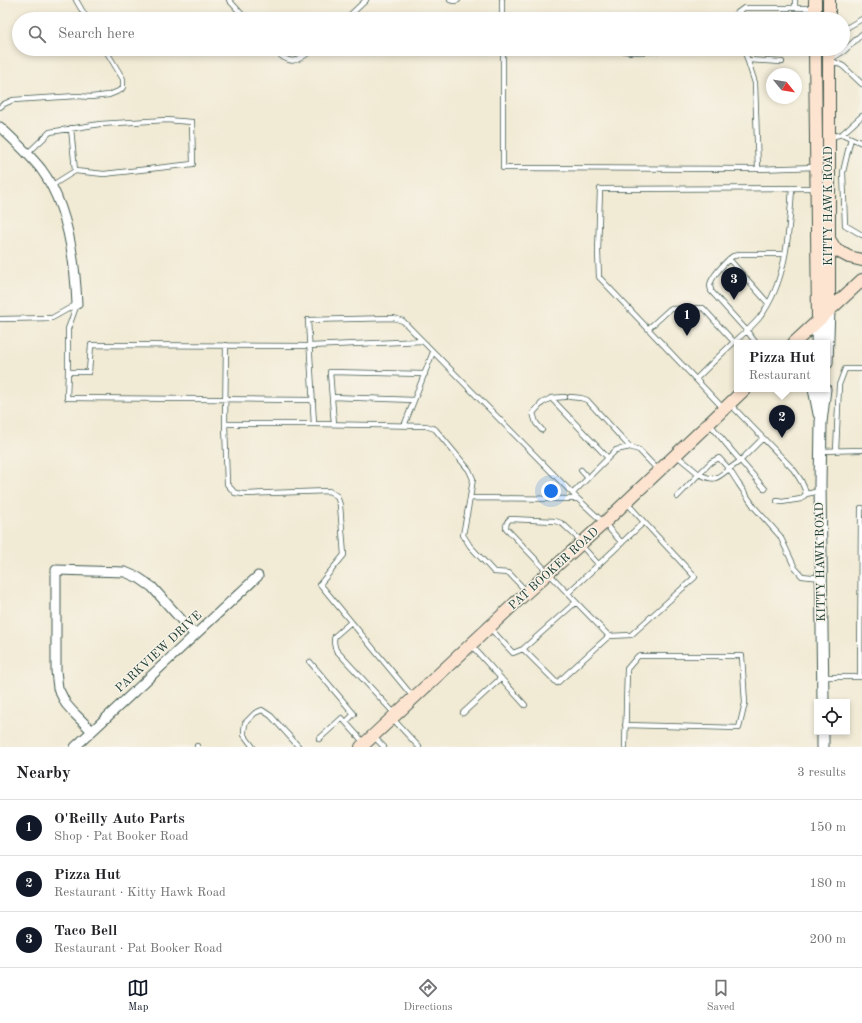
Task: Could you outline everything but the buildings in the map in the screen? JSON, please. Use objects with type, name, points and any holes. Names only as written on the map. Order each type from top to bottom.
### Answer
[{"type":"main road","points":[[815,9],[829,9]]},
{"type":"main road","name":"KITTY HAWK ROAD","points":[[815,56],[818,320]]},
{"type":"main road","name":"KITTY HAWK ROAD","points":[[829,56],[829,310]]},
{"type":"main road","points":[[816,138],[829,138]]},
{"type":"main road","points":[[829,239],[836,250],[849,257],[862,260]]},
{"type":"main road","points":[[797,340],[862,280]]},
{"type":"main road","name":"PAT BOOKER ROAD","points":[[366,742],[527,592],[604,523],[742,392]]},
{"type":"street","points":[[0,127],[41,169],[61,207],[67,228],[76,277],[77,304]]},
{"type":"street","name":"KITTY HAWK ROAD","points":[[828,340],[829,310]]},
{"type":"street","name":"KITTY HAWK ROAD","points":[[816,340],[818,320]]},
{"type":"street","name":"KITTY HAWK ROAD","points":[[815,392],[821,422]]},
{"type":"street","name":"KITTY HAWK ROAD","points":[[823,699],[820,451],[821,422],[825,392]]},
{"type":"street","points":[[92,731],[66,704],[58,688],[56,671],[56,570],[124,572],[139,578],[152,587],[195,635]]},
{"type":"street","name":"PARKVIEW DRIVE","points":[[75,747],[258,576]]},
{"type":"street","points":[[823,735],[823,747]]},
{"type":"lane","points":[[76,0],[83,12]]},
{"type":"lane","points":[[229,0],[240,12]]},
{"type":"lane","points":[[353,12],[366,0]]},
{"type":"lane","points":[[450,0],[458,0]]},
{"type":"lane","points":[[502,0],[502,12]]},
{"type":"lane","points":[[795,0],[795,8]]},
{"type":"lane","points":[[739,12],[744,8],[815,9]]},
{"type":"lane","points":[[850,26],[862,19]]},
{"type":"lane","points":[[850,45],[862,34]]},
{"type":"lane","points":[[0,108],[4,104],[13,100],[77,96],[91,97],[121,90],[123,86],[123,79],[109,56]]},
{"type":"lane","points":[[281,56],[290,61],[300,59],[304,56]]},
{"type":"lane","points":[[503,56],[503,168],[758,169],[816,167]]},
{"type":"lane","points":[[747,56],[755,83],[758,169]]},
{"type":"lane","points":[[831,56],[862,84]]},
{"type":"lane","points":[[748,60],[782,62]]},
{"type":"lane","points":[[829,138],[842,134],[862,116]]},
{"type":"lane","points":[[27,154],[50,132],[70,128],[100,124],[166,120],[192,122],[193,164],[104,174],[75,171],[51,186]]},
{"type":"lane","points":[[70,128],[75,171]]},
{"type":"lane","points":[[842,134],[862,143]]},
{"type":"lane","points":[[851,138],[843,172],[844,226],[862,235]]},
{"type":"lane","points":[[736,340],[760,317],[774,294],[782,272],[790,220],[792,188]]},
{"type":"lane","points":[[806,494],[804,486],[793,469],[764,438],[696,379],[599,277],[598,252],[600,190],[817,188]]},
{"type":"lane","points":[[754,340],[711,291],[710,286],[714,276],[729,259],[734,256],[740,254],[785,254]]},
{"type":"lane","points":[[729,259],[768,303]]},
{"type":"lane","points":[[0,319],[52,318],[77,304]]},
{"type":"lane","points":[[77,304],[68,329],[67,398],[313,400]]},
{"type":"lane","points":[[648,329],[670,309],[703,308],[734,342],[696,379]]},
{"type":"lane","points":[[314,424],[308,320],[394,318],[403,321],[578,499],[604,523],[622,543]]},
{"type":"lane","points":[[68,372],[89,372],[91,345],[310,346],[422,341]]},
{"type":"lane","points":[[226,345],[227,484],[234,493],[244,494],[329,491],[337,496],[340,505],[344,555],[320,584],[414,698]]},
{"type":"lane","points":[[404,426],[433,352]]},
{"type":"lane","points":[[836,451],[838,385],[845,369],[862,369]]},
{"type":"lane","points":[[334,424],[330,372],[425,374]]},
{"type":"lane","points":[[332,397],[414,400]]},
{"type":"lane","points":[[551,398],[608,458]]},
{"type":"lane","points":[[542,430],[536,423],[533,413],[542,403],[551,398],[581,398],[586,400],[630,448]]},
{"type":"lane","points":[[709,423],[765,489]]},
{"type":"lane","points":[[226,424],[426,426],[435,429],[469,470],[473,479],[463,535],[470,546],[494,572],[510,573],[527,592]]},
{"type":"lane","points":[[676,455],[698,474],[709,479],[715,478],[729,469],[764,438]]},
{"type":"lane","points":[[573,493],[616,450],[630,448],[639,450],[659,471]]},
{"type":"lane","points":[[820,451],[862,450]]},
{"type":"lane","points":[[677,497],[698,474],[711,462],[719,458],[729,469],[756,508],[780,536],[795,568],[802,576],[821,578]]},
{"type":"lane","points":[[581,470],[588,478]]},
{"type":"lane","points":[[777,501],[782,502],[801,498],[806,494],[820,491]]},
{"type":"lane","points":[[470,498],[578,499]]},
{"type":"lane","points":[[524,648],[557,683],[609,636],[631,635],[696,577],[626,502]]},
{"type":"lane","points":[[823,676],[861,677],[862,508]]},
{"type":"lane","points":[[599,564],[561,523],[555,521],[510,519],[506,525],[506,528],[609,636]]},
{"type":"lane","points":[[568,593],[644,522]]},
{"type":"lane","points":[[489,628],[513,653],[524,648],[576,602]]},
{"type":"lane","points":[[351,622],[334,639],[336,650],[419,747]]},
{"type":"lane","points":[[471,644],[525,705]]},
{"type":"lane","points":[[625,725],[739,728],[745,704],[742,656],[638,656],[627,670],[625,725],[625,747]]},
{"type":"lane","points":[[310,662],[354,714],[346,722]]},
{"type":"lane","points":[[463,713],[501,678]]},
{"type":"lane","points":[[253,747],[244,735],[245,723],[255,713],[262,710],[271,716],[299,747]]},
{"type":"lane","points":[[319,739],[342,718],[366,742],[384,747]]},
{"type":"place","name":"Taco Bell","points":[[734,300]]},
{"type":"place","name":"O'Reilly Auto Parts","points":[[687,336]]},
{"type":"place","name":"Pizza Hut","points":[[782,438]]}]
